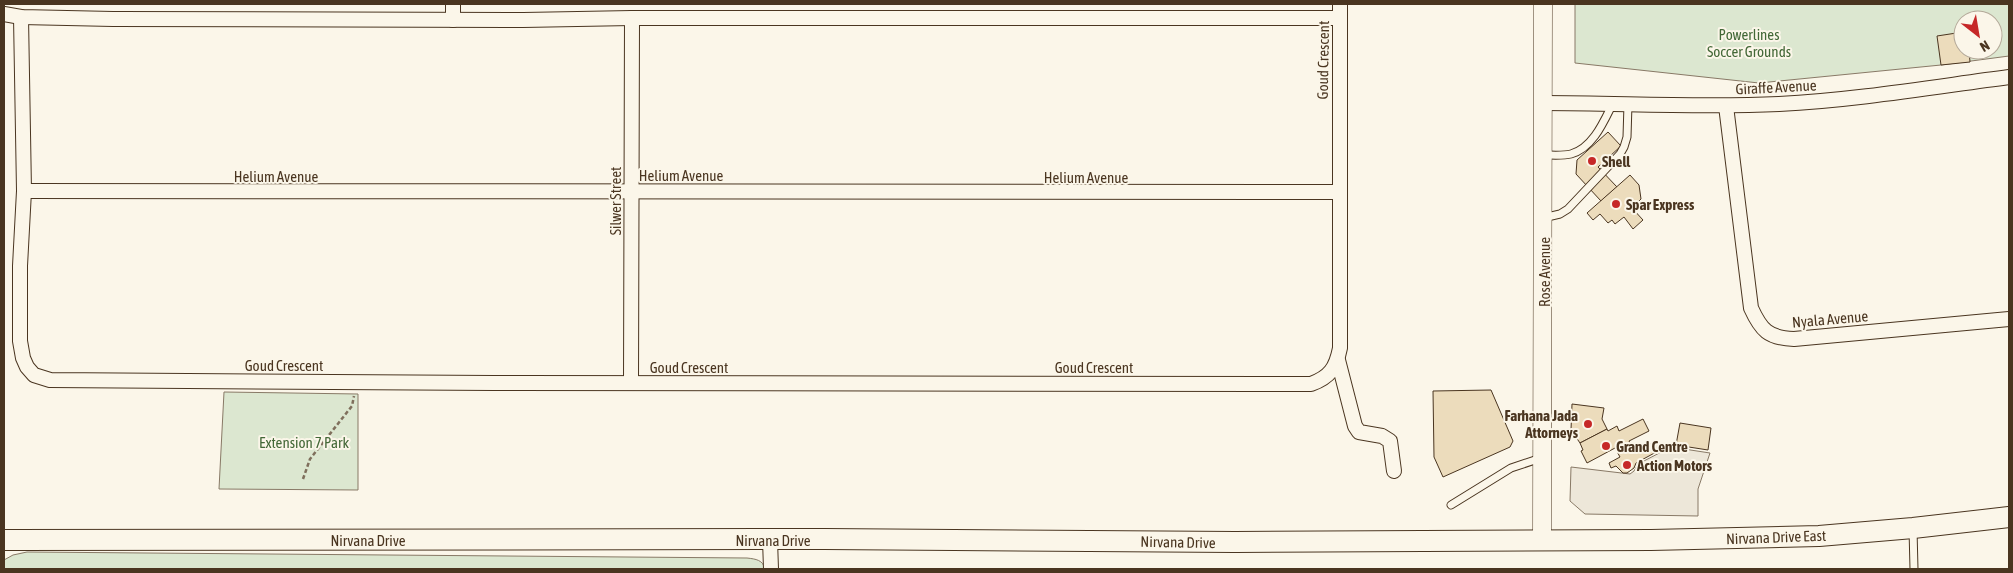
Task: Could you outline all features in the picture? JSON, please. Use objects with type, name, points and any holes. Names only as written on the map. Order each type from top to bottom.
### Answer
[{"type":"main road","name":"Nirvana Drive East","points":[[1542,540],[1651,540],[1818,536],[1913,528],[2009,516]]},
{"type":"main road","name":"Nirvana Drive","points":[[4,540],[1235,542],[1542,540]]},
{"type":"street","points":[[453,4],[453,20]]},
{"type":"street","name":"Goud Crescent","points":[[21,17],[24,192],[20,266],[20,341],[23,358],[27,367],[34,374],[50,380],[1311,384],[1323,380],[1332,371],[1338,360],[1340,348],[1340,4]]},
{"type":"street","name":"Rose Avenue","points":[[1542,540],[1544,458],[1543,4]]},
{"type":"street","points":[[4,14],[21,17],[453,20],[632,18],[1340,18]]},
{"type":"street","name":"Silwer Street","points":[[631,383],[632,18]]},
{"type":"street","name":"Giraffe Avenue","points":[[1543,103],[1726,106],[1824,100],[2009,77]]},
{"type":"street","name":"Nyala Avenue","points":[[1726,106],[1751,308],[1766,332],[1779,339],[1794,339],[2009,318]]},
{"type":"street","name":"Helium Avenue","points":[[24,192],[1339,192]]},
{"type":"street","points":[[1338,360],[1355,426],[1360,432],[1382,436],[1390,441],[1394,471]]},
{"type":"street","points":[[770,540],[771,569]]},
{"type":"lane","points":[[1543,155],[1570,154],[1579,150],[1596,134],[1613,103]]},
{"type":"lane","points":[[1543,218],[1560,214],[1568,209],[1620,154],[1627,137],[1628,104]]},
{"type":"lane","points":[[1451,505],[1511,468],[1544,458]]},
{"type":"lane","points":[[1913,528],[1914,569]]},
{"type":"path","points":[[303,479],[310,458],[352,406],[356,382]]},
{"type":"green space","name":"Powerlines Soccer Grounds","points":[[1575,4],[2009,4],[2009,56],[2003,57],[2003,10],[1953,10],[1953,60],[1979,60],[1759,83],[1575,63]]},
{"type":"green space","name":"Extension 7 Park","points":[[224,392],[358,394],[358,490],[219,489]]},
{"type":"green space","points":[[27,552],[747,558],[761,562],[765,569],[4,569],[4,560],[13,555]]},
{"type":"shaded area","points":[[1671,447],[1710,453],[1698,489],[1698,516],[1585,514],[1570,501],[1571,467],[1630,474],[1638,464]]},
{"type":"building","points":[[1953,34],[1953,60],[1970,60],[1970,62],[1941,65],[1937,36]]},
{"type":"building","points":[[1608,132],[1621,146],[1598,167],[1617,187],[1601,201],[1576,174],[1577,160]]},
{"type":"building","name":"Spar Express","points":[[1630,175],[1639,185],[1641,199],[1632,208],[1643,220],[1633,229],[1624,217],[1615,224],[1612,220],[1608,223],[1600,214],[1593,220],[1587,213]]},
{"type":"building","points":[[1491,390],[1513,441],[1510,447],[1443,477],[1434,457],[1433,391]]},
{"type":"building","name":"Farhana Jada Attorneys","points":[[1572,404],[1604,408],[1602,419],[1607,429],[1580,443],[1571,430]]},
{"type":"building","name":"Grand Centre","points":[[1643,419],[1649,431],[1629,441],[1634,452],[1656,441],[1660,450],[1636,463],[1634,468],[1627,473],[1623,473],[1616,466],[1611,468],[1609,463],[1620,457],[1615,448],[1587,463],[1581,451],[1583,450],[1580,443],[1607,429],[1608,431],[1617,426],[1619,431]]},
{"type":"building","points":[[1680,423],[1711,428],[1708,450],[1676,445]]},
{"type":"place","name":"Shell","points":[[1592,161]]},
{"type":"place","name":"Spar Express","points":[[1616,204]]},
{"type":"place","name":"Farhana Jada Attorneys","points":[[1588,424]]},
{"type":"place","name":"Grand Centre","points":[[1606,446]]},
{"type":"place","name":"Action Motors","points":[[1627,465]]}]
